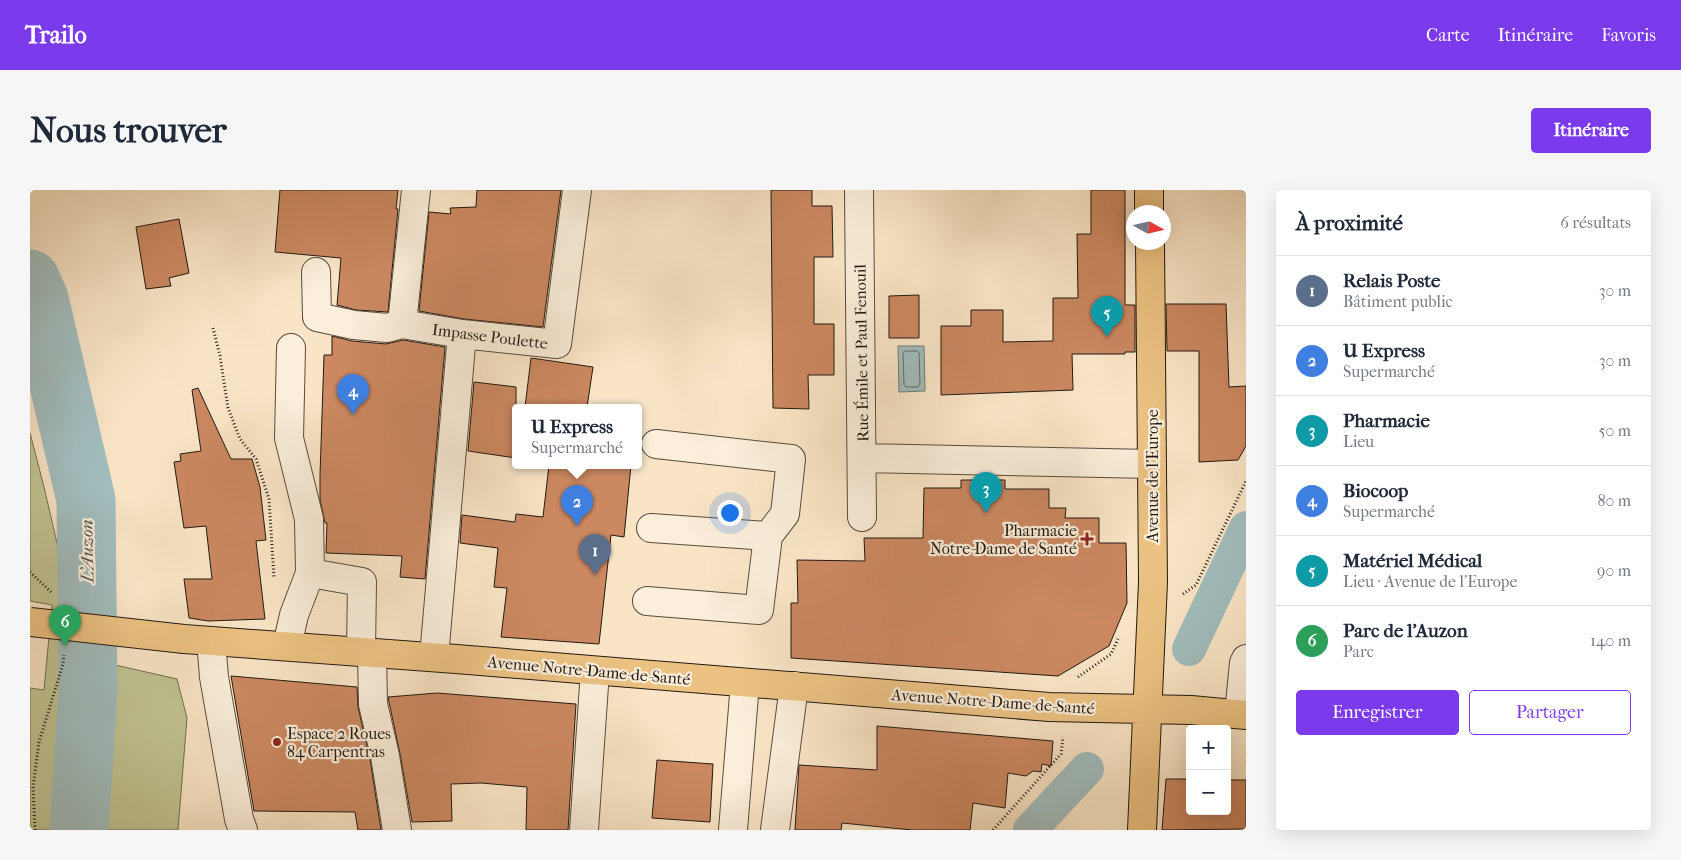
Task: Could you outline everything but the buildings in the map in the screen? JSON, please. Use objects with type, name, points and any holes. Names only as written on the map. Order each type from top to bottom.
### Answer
[{"type":"main road","points":[[1149,190],[1149,205]]},
{"type":"main road","name":"Avenue de l'Europe","points":[[1142,830],[1153,582],[1150,250]]},
{"type":"main road","name":"Avenue Notre-Dame-de-Santé","points":[[30,622],[184,639],[1049,707],[1191,710],[1242,715]]},
{"type":"street","points":[[402,324],[416,190]]},
{"type":"street","name":"Impasse Poulette","points":[[316,272],[317,317],[354,326],[387,328],[402,324],[462,334],[557,344],[577,190]]},
{"type":"street","name":"Rue Émile et Paul Fenouil","points":[[859,190],[862,517]]},
{"type":"street","points":[[434,658],[462,334]]},
{"type":"street","points":[[287,646],[294,615],[310,574],[309,519],[289,438],[291,348]]},
{"type":"street","points":[[647,601],[759,610],[768,536],[785,514],[791,459],[656,444]]},
{"type":"street","points":[[862,458],[1152,464]]},
{"type":"street","points":[[651,528],[768,536]]},
{"type":"street","points":[[310,574],[362,582],[367,653],[374,704],[397,830]]},
{"type":"street","points":[[211,641],[214,677],[239,819],[243,830]]},
{"type":"street","points":[[1242,715],[1244,663],[1246,659]]},
{"type":"street","points":[[584,830],[595,671]]},
{"type":"street","points":[[734,830],[745,682]]},
{"type":"street","points":[[775,830],[794,686]]},
{"type":"path","points":[[214,328],[228,408],[240,439],[256,459],[269,499],[274,579]]},
{"type":"path","points":[[1182,595],[1196,585],[1246,482]]},
{"type":"path","points":[[30,572],[54,594]]},
{"type":"path","points":[[33,827],[33,787],[39,742],[63,664],[64,646]]},
{"type":"green space","points":[[30,433],[85,664],[89,659],[177,679],[187,718],[178,830],[30,830],[30,688],[44,690],[52,605],[30,601]]},
{"type":"water","points":[[898,346],[924,346],[925,391],[899,392]]},
{"type":"waterway","name":"L'Auzon","points":[[30,279],[39,299],[86,500],[88,691],[79,830]]},
{"type":"waterway","points":[[1189,649],[1246,528]]},
{"type":"waterway","points":[[1030,830],[1087,769]]},
{"type":"place","name":"Matériel Médical","points":[[1107,337]]},
{"type":"place","name":"Biocoop","points":[[353,415]]},
{"type":"place","name":"Pharmacie","points":[[986,513]]},
{"type":"place","name":"U Express","points":[[577,526]]},
{"type":"place","name":"Pharmacie Notre-Dame de Santé","points":[[1087,539]]},
{"type":"place","name":"Relais Poste","points":[[595,575]]},
{"type":"place","name":"Parc de l'Auzon","points":[[65,646]]},
{"type":"place","name":"Espace 2 Roues 84 Carpentras","points":[[277,742]]}]
